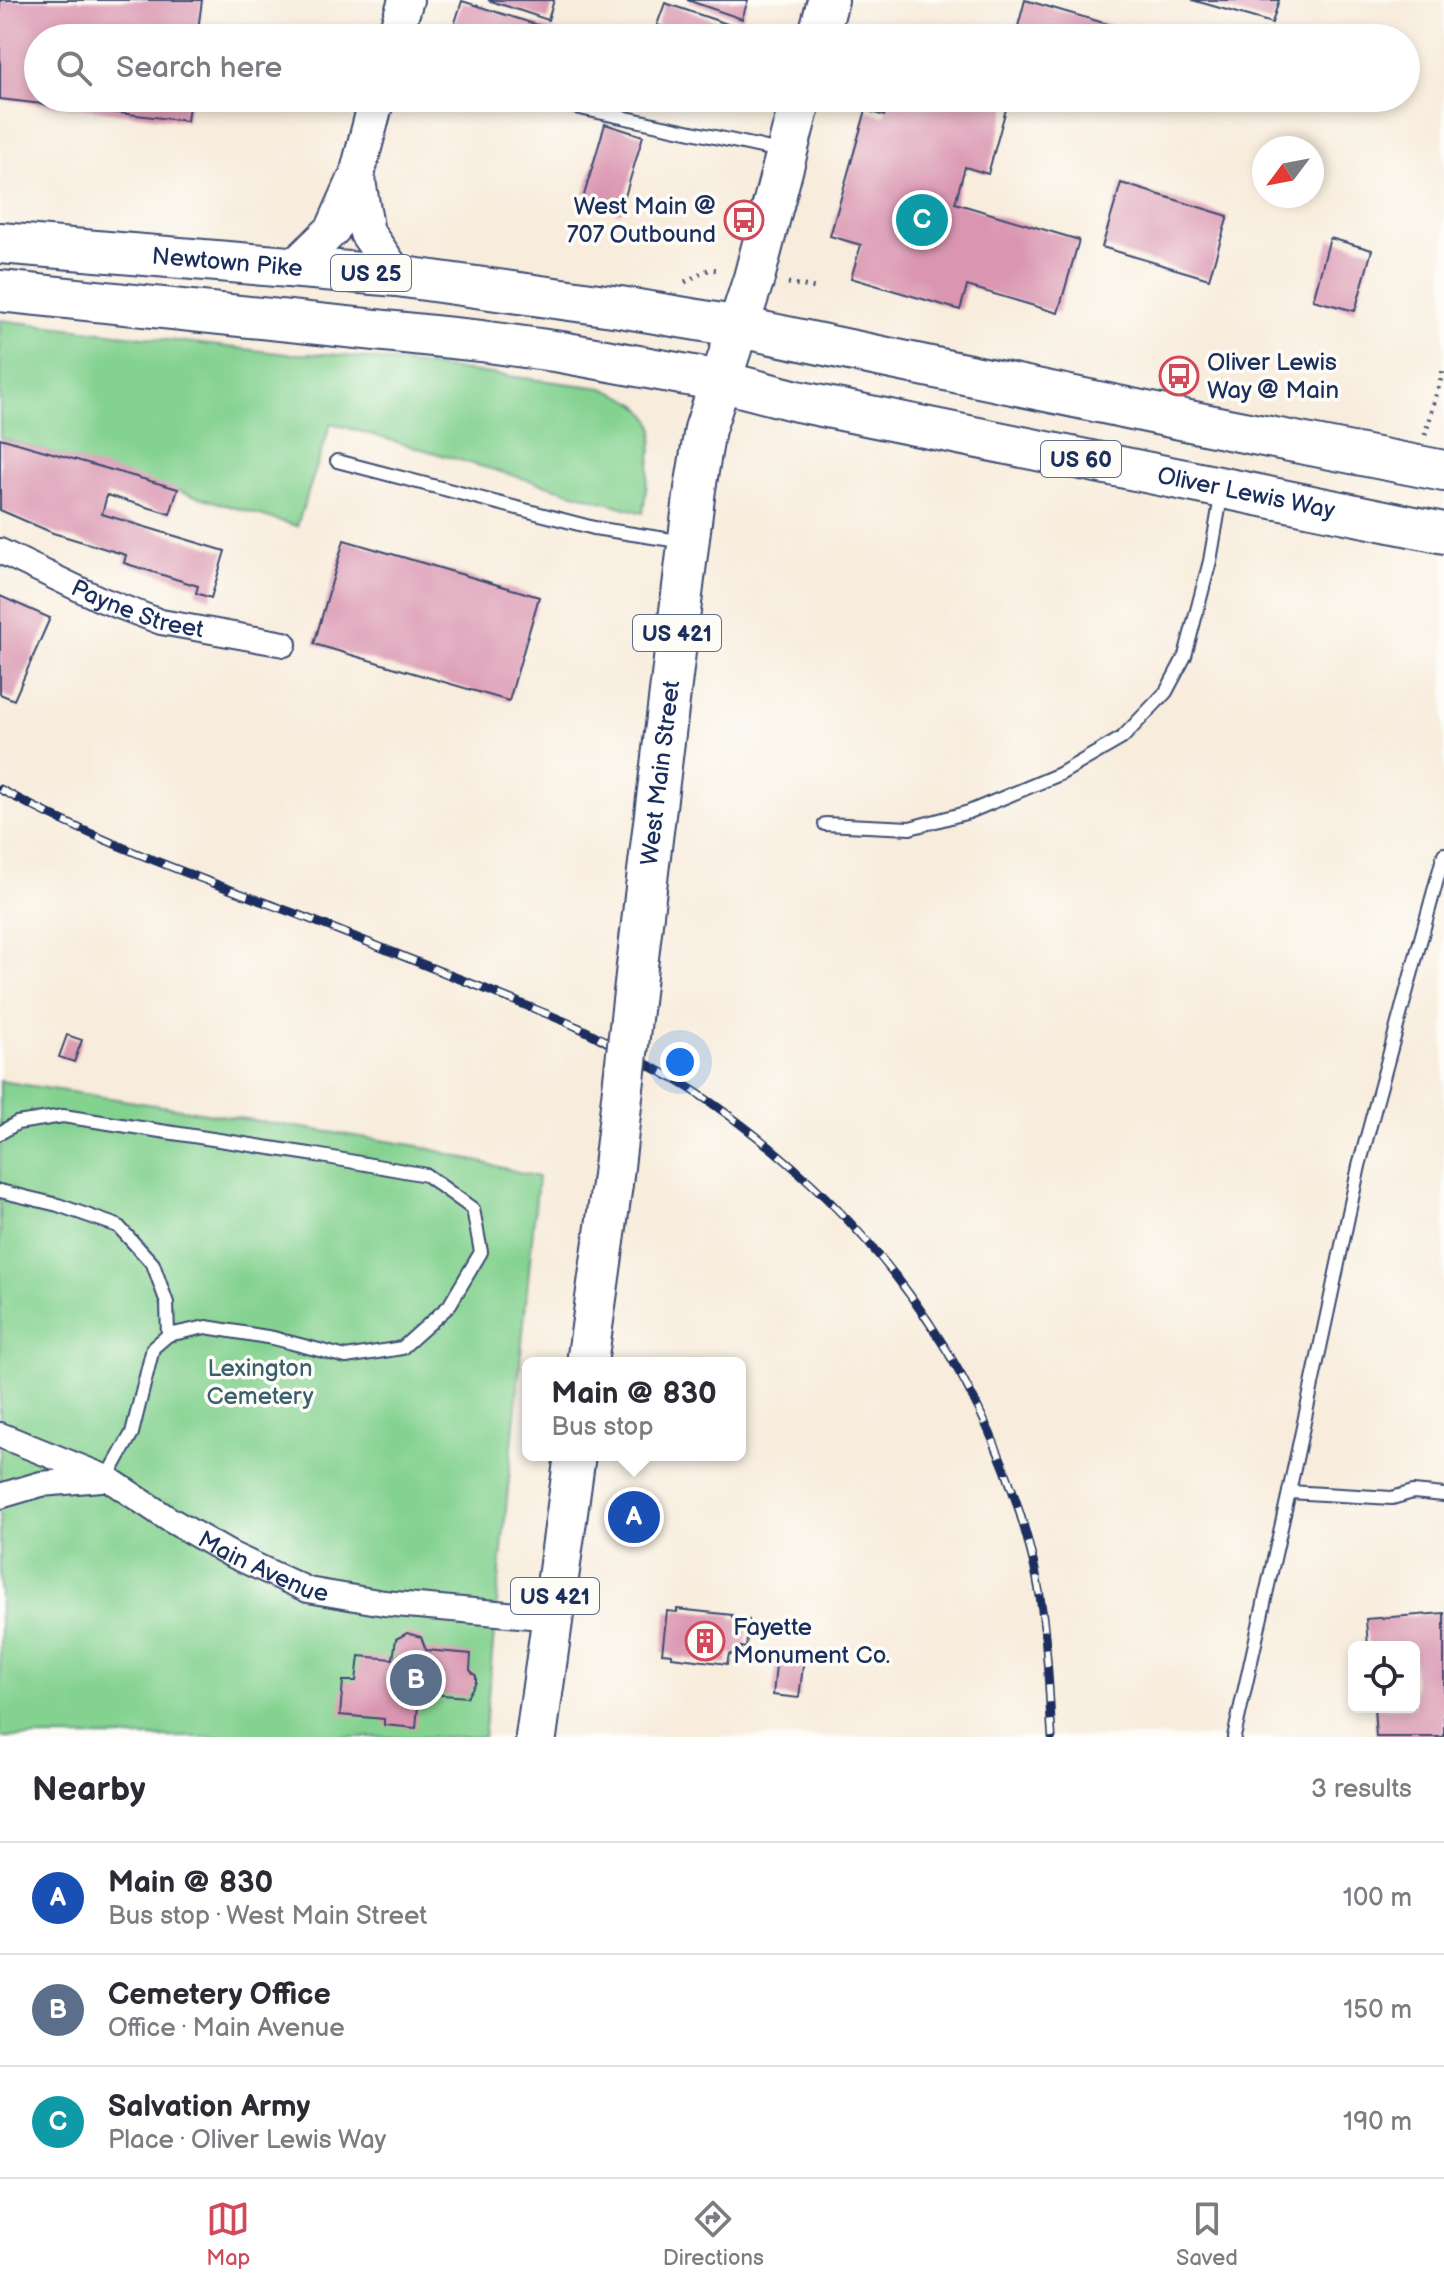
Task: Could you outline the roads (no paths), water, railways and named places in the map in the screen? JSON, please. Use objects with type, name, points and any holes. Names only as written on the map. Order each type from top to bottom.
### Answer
[{"type":"main road","points":[[398,24],[406,0]]},
{"type":"main road","points":[[822,24],[828,0]]},
{"type":"main road","points":[[295,266],[333,229],[357,175],[373,112]]},
{"type":"main road","name":"West Main Street","points":[[588,1357],[612,1184],[688,543],[705,429],[739,327],[797,112]]},
{"type":"main road","points":[[357,175],[367,233],[397,276]]},
{"type":"main road","name":"Newtown Pike","points":[[0,243],[397,276],[604,304],[739,327]]},
{"type":"main road","name":"US 25","points":[[0,291],[481,341],[625,362],[720,381]]},
{"type":"main road","name":"US 60","points":[[739,327],[1228,429],[1434,455]]},
{"type":"main road","name":"Oliver Lewis Way","points":[[720,381],[797,401],[1444,533]]},
{"type":"main road","name":"US 421","points":[[536,1737],[574,1461]]},
{"type":"street","name":"Payne Street","points":[[0,551],[100,599],[161,622],[284,644]]},
{"type":"street","name":"Main Avenue","points":[[0,1435],[107,1478],[167,1518],[230,1554],[308,1590],[384,1603],[553,1618]]},
{"type":"street","points":[[0,1496],[41,1484],[107,1478]]},
{"type":"lane","points":[[599,112],[786,152]]},
{"type":"lane","points":[[337,461],[594,528],[688,543]]},
{"type":"lane","points":[[825,824],[910,828],[969,812],[1060,774],[1122,738],[1166,692],[1185,656],[1210,561],[1223,488]]},
{"type":"lane","points":[[1234,1737],[1359,1166],[1444,854]]},
{"type":"lane","points":[[0,1133],[17,1123],[63,1116],[301,1152],[426,1175],[473,1209],[481,1252],[449,1306],[402,1348],[346,1357],[273,1338],[206,1327],[168,1335],[153,1348],[132,1433],[107,1478]]},
{"type":"lane","points":[[0,1191],[58,1205],[118,1226],[153,1264],[167,1303],[168,1335]]},
{"type":"lane","points":[[1289,1492],[1392,1498],[1413,1492],[1444,1495]]},
{"type":"railway","points":[[0,789],[150,859],[589,1032],[697,1093],[757,1137],[813,1186],[864,1238],[910,1295],[950,1356],[984,1421],[1012,1489],[1038,1583],[1052,1737]]},
{"type":"place","name":"West Main @ 707 Outbound","points":[[744,220]]},
{"type":"place","name":"Salvation Army","points":[[922,220]]},
{"type":"place","name":"Oliver Lewis Way @ Main","points":[[1179,376]]},
{"type":"place","name":"Main @ 830","points":[[634,1517]]},
{"type":"place","name":"Fayette Monument Co.","points":[[705,1641]]},
{"type":"place","name":"Cemetery Office","points":[[416,1680]]},
{"type":"park label","name":"Lexington Cemetery","points":[[260,1382]]}]
